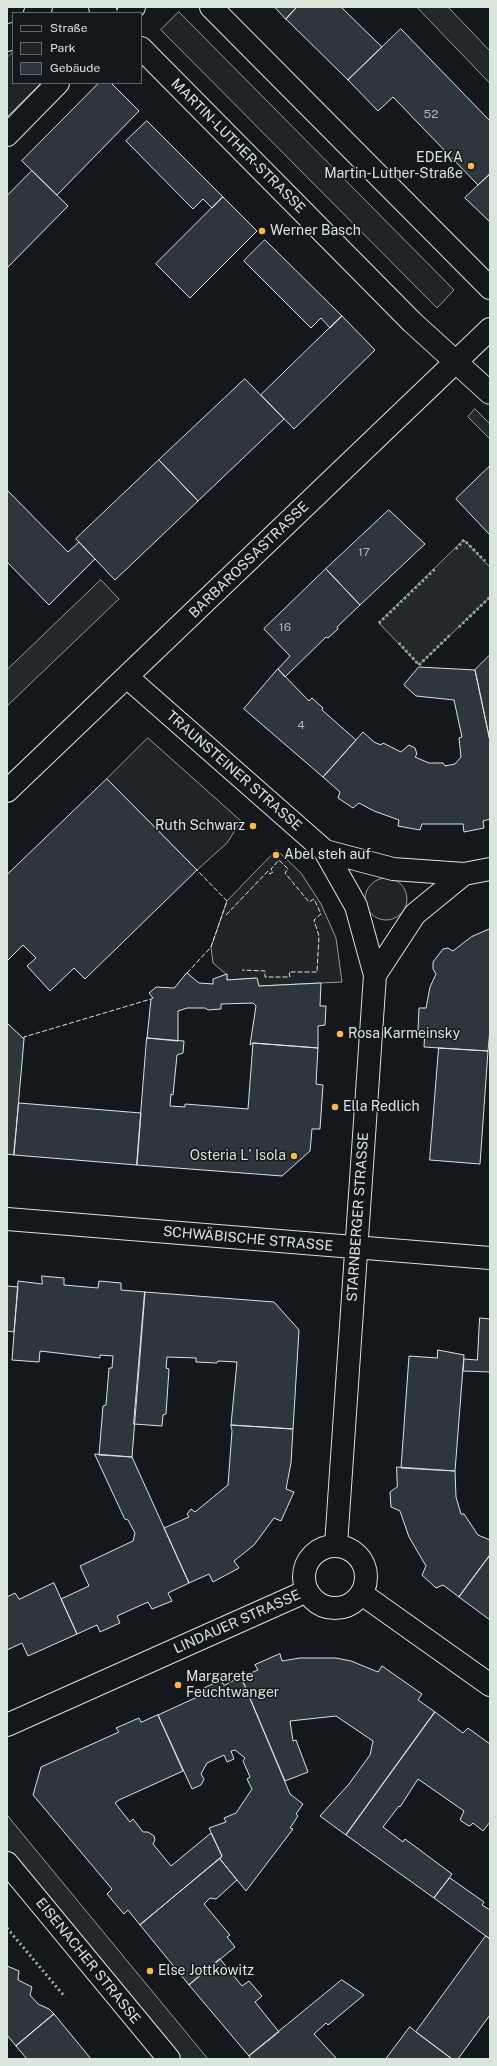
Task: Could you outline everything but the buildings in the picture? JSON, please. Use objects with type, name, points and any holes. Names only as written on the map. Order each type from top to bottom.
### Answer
[{"type":"street","points":[[211,7],[490,288]]},
{"type":"street","name":"MARTIN-LUTHER-STRASSE","points":[[142,49],[412,322],[490,393]]},
{"type":"street","points":[[7,134],[57,84]]},
{"type":"street","name":"BARBAROSSASTRASSE","points":[[7,791],[490,328]]},
{"type":"street","name":"TRAUNSTEINER STRASSE","points":[[127,677],[325,851],[393,868],[464,874],[490,869]]},
{"type":"street","name":"STARNBERGER STRASSE","points":[[325,851],[356,906],[375,975],[336,1545]]},
{"type":"street","name":"TRAUNSTEINER STRASSE","points":[[375,975],[415,914],[464,874]]},
{"type":"street","name":"SCHWÄBISCHE STRASSE","points":[[7,1219],[490,1258]]},
{"type":"street","points":[[307,1591],[304,1575],[309,1560],[316,1552],[326,1547],[336,1545],[346,1547],[354,1551],[361,1558],[367,1576],[366,1586],[362,1594],[490,1685]]},
{"type":"street","name":"LINDAUER STRASSE","points":[[7,1725],[307,1591],[312,1599],[328,1608],[347,1606],[362,1594]]},
{"type":"street","name":"EISENACHER STRASSE","points":[[7,1863],[169,2059]]},
{"type":"green space","points":[[179,12],[454,290],[437,308],[161,30]]},
{"type":"green space","points":[[12,53],[12,84],[40,84],[7,117],[7,58]]},
{"type":"green space","points":[[148,738],[241,821],[227,843],[197,870],[107,779]]},
{"type":"green space","points":[[277,850],[301,873],[321,904],[336,938],[342,982],[259,986],[256,978],[227,980],[227,975],[213,963],[211,947],[227,901]]},
{"type":"green space","points":[[386,878],[401,884],[407,899],[401,914],[386,920],[371,914],[365,899],[371,884]]},
{"type":"shaded area","points":[[417,7],[448,7],[490,51],[490,83]]},
{"type":"shaded area","points":[[475,409],[490,424],[490,439],[468,417]]},
{"type":"shaded area","points":[[464,540],[490,567],[490,597],[419,665],[379,623]]},
{"type":"shaded area","points":[[101,580],[119,599],[7,706],[7,670]]},
{"type":"shaded area","points":[[7,1815],[208,2059],[177,2059],[7,1853]]},
{"type":"hedge","points":[[456,549],[464,540],[485,561]]},
{"type":"hedge","points":[[379,623],[435,569]]},
{"type":"hedge","points":[[459,627],[490,597]]},
{"type":"hedge","points":[[399,643],[419,665],[450,635]]},
{"type":"hedge","points":[[7,1928],[65,1997]]},
{"type":"fence","points":[[226,915],[268,871],[270,874],[273,872],[271,869],[279,860],[288,869],[285,873],[309,902],[314,899],[321,914],[314,920],[319,936],[317,972],[289,972],[290,977],[265,977],[265,971],[242,970]]},
{"type":"fence","points":[[187,973],[211,947],[227,901],[197,870]]},
{"type":"fence","points":[[24,1039],[24,1037],[151,999]]},
{"type":"place","name":"EDEKA Martin-Luther-Straße","points":[[471,166]]},
{"type":"place","name":"Werner Basch","points":[[262,231]]},
{"type":"place","name":"Ruth Schwarz","points":[[253,826]]},
{"type":"place","name":"Abel steh auf","points":[[276,855]]},
{"type":"place","name":"Rosa Karmeinsky","points":[[340,1034]]},
{"type":"place","name":"Ella Redlich","points":[[335,1107]]},
{"type":"place","name":"Osteria L' Isola","points":[[294,1156]]},
{"type":"place","name":"Margarete Feuchtwanger","points":[[178,1685]]},
{"type":"place","name":"Else Jottkowitz","points":[[150,1971]]}]
